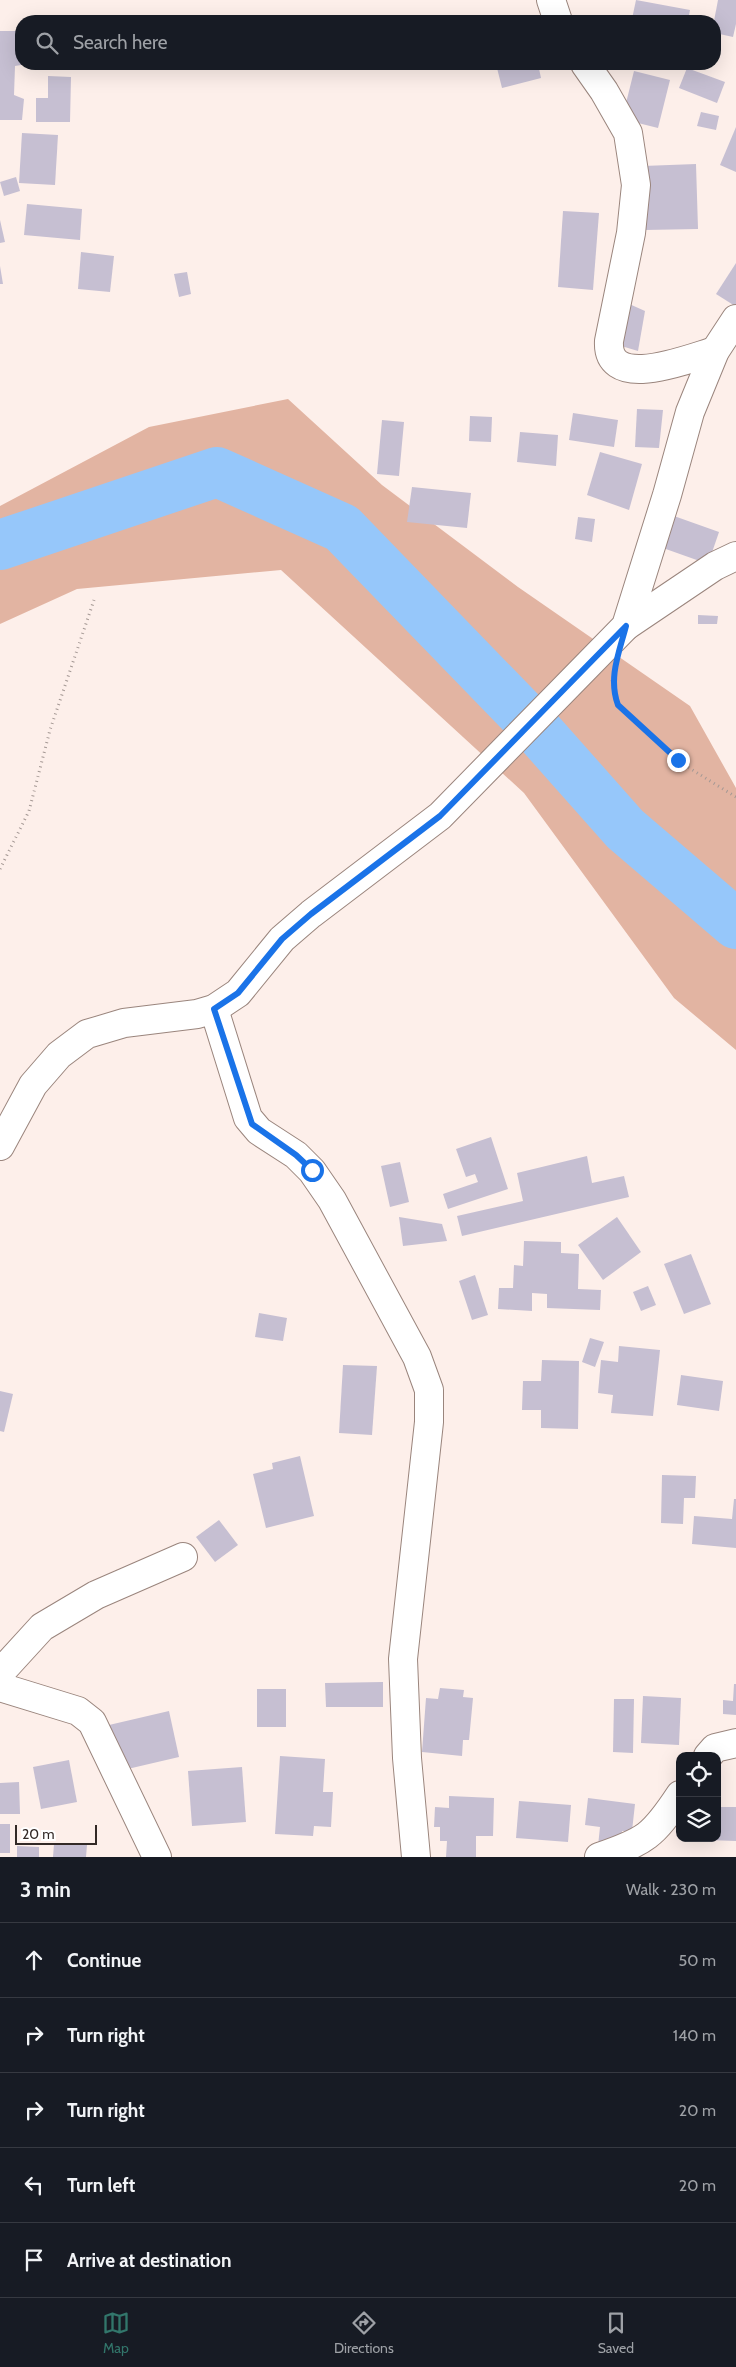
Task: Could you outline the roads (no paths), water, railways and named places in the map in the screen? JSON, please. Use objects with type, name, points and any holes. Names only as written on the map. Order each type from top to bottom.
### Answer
[{"type":"street","points":[[551,0],[556,15]]},
{"type":"street","points":[[589,70],[604,91],[628,133],[636,185],[631,233],[609,342],[611,356],[616,364],[631,370],[655,369],[715,351]]},
{"type":"street","points":[[626,626],[667,495],[690,412],[715,351],[736,319]]},
{"type":"street","points":[[0,1146],[33,1085],[59,1055],[88,1034],[124,1024],[197,1014],[214,1009],[238,993],[282,939],[311,914],[440,816],[626,626],[715,566],[736,556]]},
{"type":"street","points":[[214,1009],[248,1118],[259,1131],[296,1155],[312,1170],[327,1193],[417,1356],[429,1390],[429,1422],[403,1659],[407,1758],[416,1857]]},
{"type":"street","points":[[0,1673],[42,1627],[96,1595],[182,1557]]},
{"type":"street","points":[[0,1687],[78,1711],[92,1722],[156,1857]]},
{"type":"street","points":[[712,1752],[715,1748],[736,1743]]},
{"type":"street","points":[[599,1857],[632,1846],[652,1834],[679,1797]]},
{"type":"waterway","points":[[0,545],[217,472],[342,528],[531,723],[625,829],[736,924]]}]
